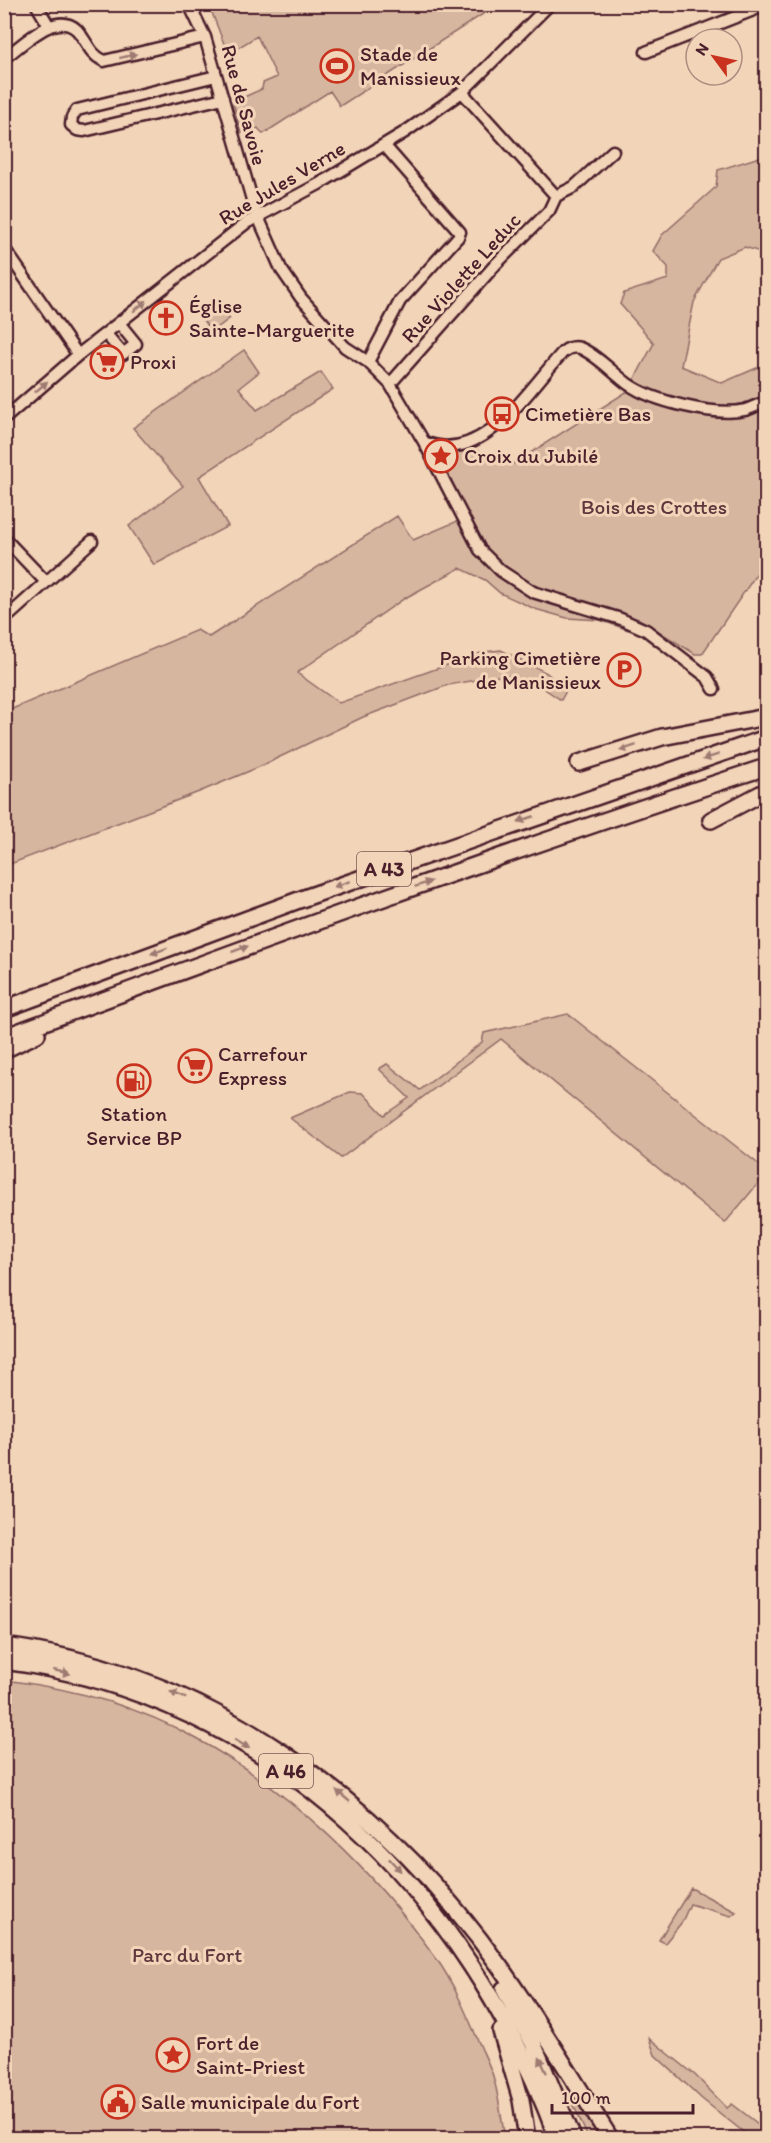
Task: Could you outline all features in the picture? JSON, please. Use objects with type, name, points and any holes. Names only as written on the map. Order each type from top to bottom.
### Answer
[{"type":"highway","points":[[579,763],[673,734],[766,717]]},
{"type":"highway","name":"A 43","points":[[4,1009],[385,869],[766,738]]},
{"type":"highway","name":"A 43","points":[[4,1037],[545,841],[766,767]]},
{"type":"highway","points":[[711,820],[766,791]]},
{"type":"highway","points":[[4,1050],[146,984]]},
{"type":"highway","name":"A 46","points":[[4,1646],[108,1669],[181,1696],[231,1720],[285,1753],[329,1785],[380,1829],[429,1882],[482,1952],[513,2006],[551,2083],[573,2139]]},
{"type":"highway","name":"A 46","points":[[4,1661],[65,1673],[148,1699],[213,1728],[284,1770],[348,1820],[401,1872],[451,1935],[489,1995],[520,2052],[557,2139]]},
{"type":"highway","points":[[429,1882],[500,1966],[610,2139]]},
{"type":"highway","points":[[489,1995],[513,2070],[527,2139]]},
{"type":"street","points":[[36,4],[49,26]]},
{"type":"street","name":"Rue de Savoie","points":[[189,4],[206,36],[257,217],[281,269],[301,298],[345,347],[368,363],[390,384],[424,442],[480,550],[501,571],[532,592],[621,619],[646,630],[707,677],[714,689]]},
{"type":"street","name":"Rue Jules Verne","points":[[4,419],[78,355],[242,226],[384,145],[462,92],[550,4]]},
{"type":"street","points":[[646,52],[756,9],[759,4]]},
{"type":"street","points":[[4,58],[49,26],[61,23],[77,31],[89,50],[104,61],[206,36]]},
{"type":"street","points":[[216,76],[77,110],[72,117],[71,125],[77,130],[84,131],[223,98]]},
{"type":"street","points":[[462,92],[556,196]]},
{"type":"street","points":[[368,363],[400,301],[458,237],[459,232],[384,145]]},
{"type":"street","name":"Rue Violette Leduc","points":[[390,384],[496,264],[549,211],[556,196],[574,187],[613,151]]},
{"type":"street","points":[[4,248],[78,355]]},
{"type":"street","points":[[106,334],[123,354],[136,344],[119,323]]},
{"type":"street","points":[[424,442],[446,448],[465,446],[489,434],[563,351],[570,347],[578,347],[588,353],[637,390],[687,406],[718,411],[743,410],[766,402]]},
{"type":"street","points":[[4,538],[46,582]]},
{"type":"street","points":[[4,620],[92,541]]},
{"type":"green space","name":"Stade de Manissieux","points":[[209,5],[497,5],[340,106],[330,91],[263,134],[258,128],[241,133],[233,102],[262,89],[263,83],[277,77],[257,36],[228,54]]},
{"type":"green space","name":"Bois des Crottes","points":[[766,155],[766,254],[745,247],[718,258],[694,302],[681,366],[722,383],[766,364],[766,560],[702,654],[695,654],[639,619],[628,630],[600,620],[567,618],[535,609],[500,593],[485,580],[460,568],[405,598],[297,673],[339,703],[484,652],[501,650],[547,673],[566,691],[561,700],[540,686],[505,675],[448,685],[363,717],[259,767],[199,792],[5,866],[5,712],[197,630],[209,637],[397,516],[413,540],[458,521],[424,456],[476,450],[513,464],[628,391],[654,343],[620,304],[624,293],[668,279],[668,267],[653,251],[662,235],[716,187],[718,170]]},
{"type":"green space","points":[[215,299],[230,318],[212,332],[197,313]]},
{"type":"green space","points":[[244,350],[259,372],[239,388],[257,410],[321,372],[333,389],[199,477],[228,526],[154,565],[129,526],[183,486],[133,428]]},
{"type":"green space","points":[[568,1014],[766,1170],[766,1174],[725,1223],[501,1039],[341,1158],[290,1118],[350,1092],[363,1093],[384,1115],[409,1098],[379,1069],[387,1064],[420,1090],[482,1042],[484,1033]]},
{"type":"green space","name":"Parc du Fort","points":[[5,1680],[78,1693],[127,1708],[173,1727],[231,1759],[298,1808],[329,1836],[387,1896],[438,1961],[449,1979],[491,2071],[505,2138],[5,2138]]},
{"type":"green space","points":[[691,1888],[736,1912],[731,1916],[690,1904],[682,1922],[665,1943],[659,1940]]},
{"type":"green space","points":[[649,2038],[695,2075],[727,2108],[732,2104],[766,2130],[766,2138],[751,2138],[702,2099],[655,2055]]},
{"type":"green space","points":[[575,2096],[602,2138],[588,2138],[571,2099]]},
{"type":"place","name":"Stade de Manissieux","points":[[337,66]]},
{"type":"place","name":"Église Sainte-Marguerite","points":[[166,318]]},
{"type":"place","name":"Proxi","points":[[107,362]]},
{"type":"place","name":"Cimetière Bas","points":[[502,414]]},
{"type":"place","name":"Croix du Jubilé","points":[[441,456]]},
{"type":"place","name":"Parking Cimetière de Manissieux","points":[[624,670]]},
{"type":"place","name":"Carrefour Express","points":[[195,1066]]},
{"type":"place","name":"Station Service BP","points":[[134,1081]]},
{"type":"place","name":"Fort de Saint-Priest","points":[[173,2055]]},
{"type":"place","name":"Salle municipale du Fort","points":[[118,2102]]}]
